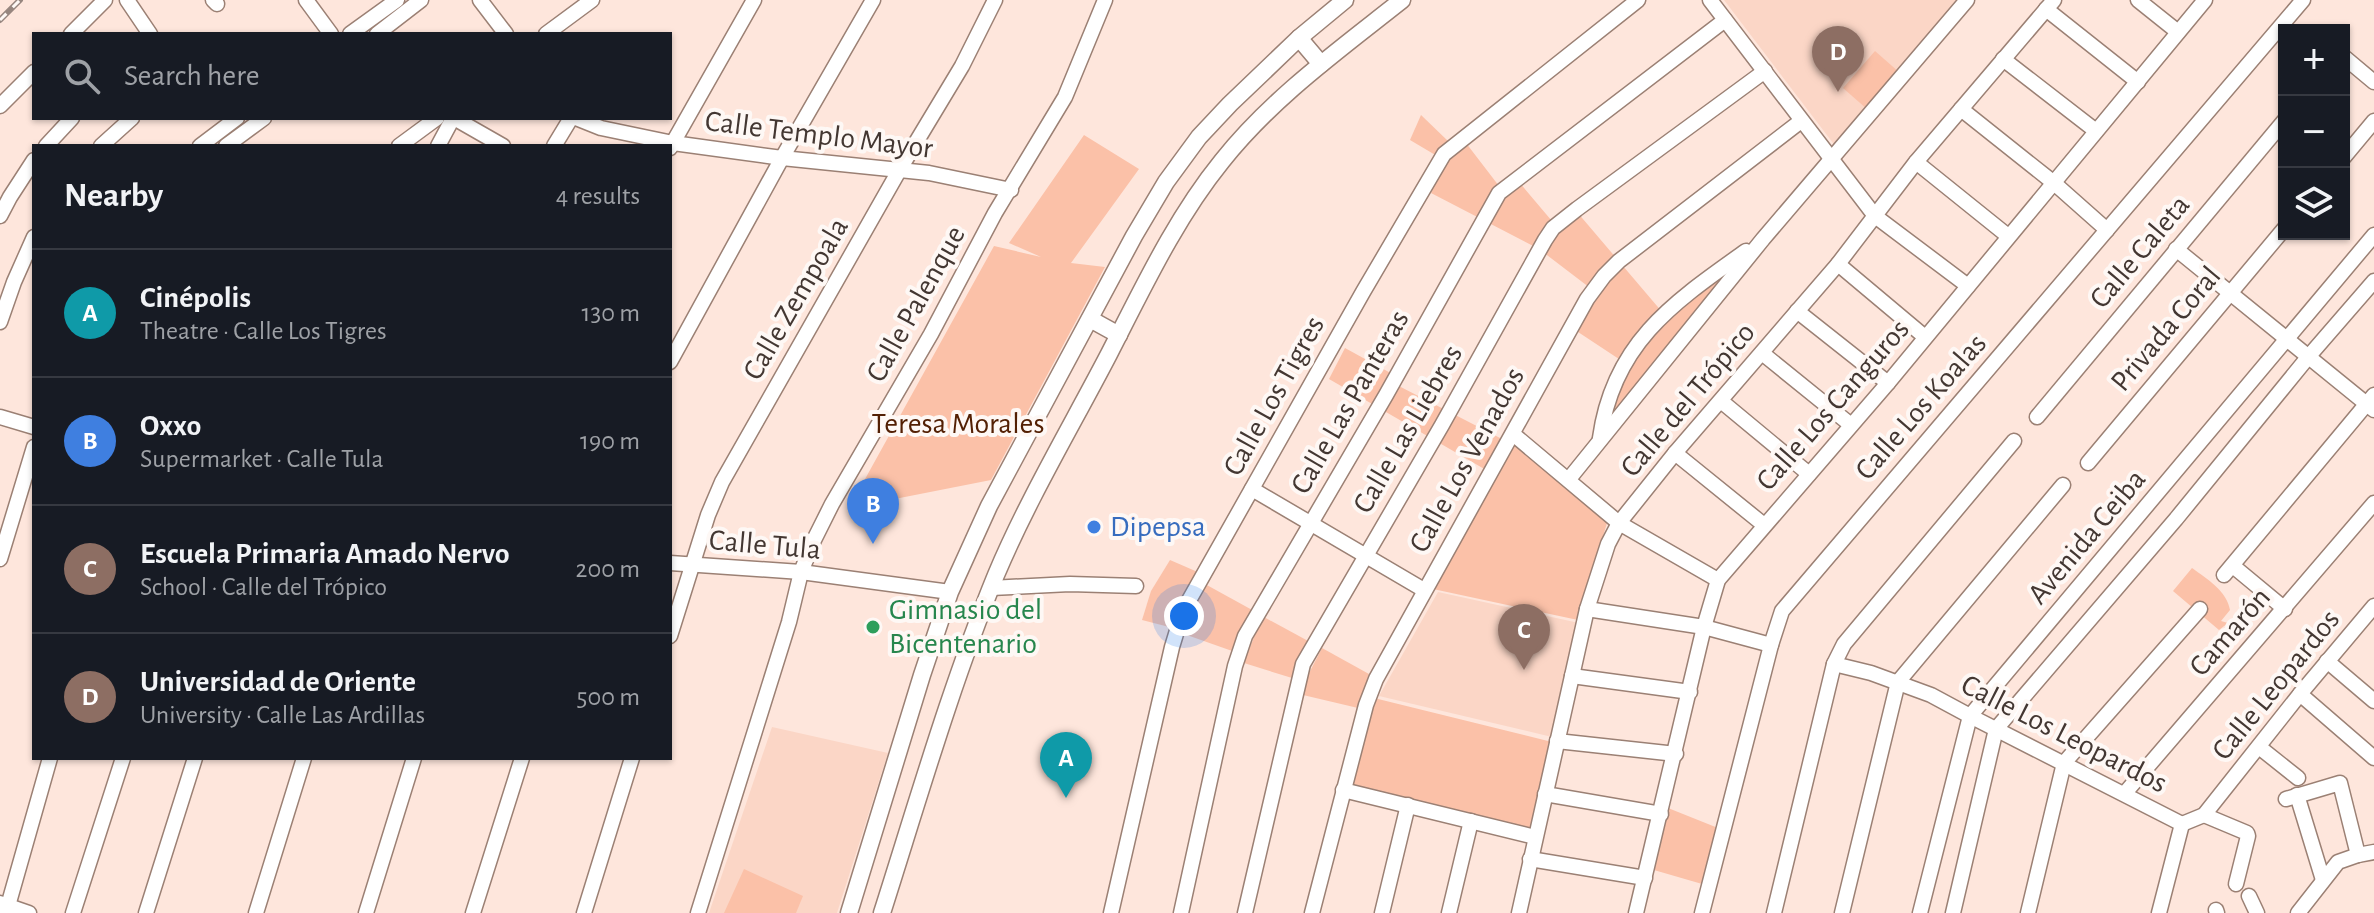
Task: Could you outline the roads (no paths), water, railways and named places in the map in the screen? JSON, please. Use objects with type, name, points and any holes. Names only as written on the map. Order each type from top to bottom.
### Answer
[{"type":"main road","points":[[849,913],[950,592],[989,506],[1090,319],[1166,182],[1191,148],[1230,104],[1299,38],[1345,0]]},
{"type":"main road","points":[[882,913],[951,696],[991,588],[1037,491],[1164,248],[1191,202],[1256,122],[1321,64],[1402,0]]},
{"type":"main road","points":[[1299,38],[1321,64]]},
{"type":"main road","points":[[1090,319],[1119,335]]},
{"type":"main road","points":[[896,760],[908,778],[918,781],[925,779]]},
{"type":"street","points":[[73,32],[105,0]]},
{"type":"street","points":[[127,0],[149,32]]},
{"type":"street","points":[[306,0],[330,32]]},
{"type":"street","points":[[380,32],[421,0]]},
{"type":"street","points":[[480,0],[504,32]]},
{"type":"street","points":[[549,32],[592,0]]},
{"type":"street","points":[[672,146],[754,0]]},
{"type":"street","points":[[672,358],[873,0]]},
{"type":"street","name":"Calle Zempoala","points":[[672,629],[708,515],[733,461],[962,66],[995,0]]},
{"type":"street","name":"Calle Palenque","points":[[698,913],[789,622],[801,572],[814,540],[931,334],[995,213],[1065,97],[1105,0]]},
{"type":"street","name":"Calle Los Tigres","points":[[1111,913],[1176,628],[1194,589],[1444,154],[1638,0]]},
{"type":"street","points":[[1710,0],[1875,216],[1968,286]]},
{"type":"street","points":[[1569,479],[1763,239],[1967,0]]},
{"type":"street","points":[[2138,0],[2178,32]]},
{"type":"street","name":"Calle Los Canguros","points":[[1636,913],[1718,580],[1888,383],[2205,0]]},
{"type":"street","name":"Calle Los Koalas","points":[[1702,913],[1782,611],[2303,0]]},
{"type":"street","points":[[353,32],[392,2]]},
{"type":"street","points":[[2050,4],[2138,82]]},
{"type":"street","name":"Calle del Trópico","points":[[1519,913],[1587,609],[1608,544],[1619,523],[1675,453],[1838,264],[1916,162],[2050,4]]},
{"type":"street","name":"Calle Las Panteras","points":[[1181,913],[1241,646],[1499,193],[1725,20]]},
{"type":"street","points":[[2003,59],[2096,131]]},
{"type":"street","points":[[2350,62],[2374,82]]},
{"type":"street","name":"Calle Las Liebres","points":[[1245,913],[1303,664],[1549,233],[1765,71]]},
{"type":"street","points":[[0,106],[32,74]]},
{"type":"street","points":[[1961,109],[2107,230]]},
{"type":"street","points":[[48,144],[70,120]]},
{"type":"street","points":[[103,144],[130,120]]},
{"type":"street","points":[[209,120],[226,144]]},
{"type":"street","points":[[203,144],[234,120]]},
{"type":"street","points":[[230,144],[261,120]]},
{"type":"street","points":[[402,144],[434,120]]},
{"type":"street","points":[[439,144],[453,120]]},
{"type":"street","points":[[458,120],[500,144]]},
{"type":"street","points":[[555,144],[573,120]]},
{"type":"street","name":"Calle Templo Mayor","points":[[579,120],[664,144]]},
{"type":"street","name":"Calle Los Venados","points":[[1312,913],[1366,705],[1376,679],[1587,299],[1608,271],[1801,121]]},
{"type":"street","points":[[2350,150],[2374,121]]},
{"type":"street","name":"Calle Caleta","points":[[2037,417],[2278,128]]},
{"type":"street","name":"Calle Templo Mayor","points":[[672,146],[900,169],[1011,190]]},
{"type":"street","points":[[1916,162],[2008,236]]},
{"type":"street","points":[[0,216],[32,163]]},
{"type":"street","name":"Avenida Ceiba","points":[[1920,913],[1970,716],[2374,235]]},
{"type":"street","name":"Privada Coral","points":[[2088,463],[2278,236]]},
{"type":"street","points":[[1600,439],[1603,412],[1609,397],[1642,336],[1684,294],[1763,239]]},
{"type":"street","points":[[0,322],[32,242]]},
{"type":"street","points":[[2176,249],[2372,403],[2229,570],[2285,609]]},
{"type":"street","points":[[1838,264],[1925,337]]},
{"type":"street","name":"Avenida Ceiba","points":[[1953,913],[1996,729],[2374,281]]},
{"type":"street","points":[[1797,311],[1888,383]]},
{"type":"street","points":[[1762,353],[1851,425]]},
{"type":"street","points":[[1721,401],[1809,474]]},
{"type":"street","points":[[0,417],[32,426]]},
{"type":"street","points":[[1513,434],[1619,523],[1718,580]]},
{"type":"street","points":[[1774,913],[1834,664],[1844,644],[2014,441]]},
{"type":"street","points":[[1675,453],[1764,525]]},
{"type":"street","points":[[0,559],[32,454]]},
{"type":"street","points":[[1842,913],[1898,682],[2063,485]]},
{"type":"street","points":[[1252,489],[1424,590]]},
{"type":"street","name":"Camarón","points":[[2125,793],[2374,503]]},
{"type":"street","name":"Calle Tula","points":[[672,563],[801,572],[950,592]]},
{"type":"street","points":[[991,588],[1070,584],[1136,586]]},
{"type":"street","name":"Calle Leopardos","points":[[2182,824],[2204,815],[2374,606]]},
{"type":"street","points":[[1587,609],[1704,627],[1771,645]]},
{"type":"street","points":[[2028,913],[2064,763],[2200,609]]},
{"type":"street","points":[[2327,661],[2374,701]]},
{"type":"street","name":"Calle Los Leopardos","points":[[1834,664],[1931,695],[2182,824],[2159,913]]},
{"type":"street","points":[[1572,676],[1690,692]]},
{"type":"street","points":[[2300,694],[2374,758]]},
{"type":"street","points":[[1557,741],[1676,754]]},
{"type":"street","points":[[2259,747],[2298,778]]},
{"type":"street","points":[[29,913],[5,907],[49,760]]},
{"type":"street","points":[[73,913],[122,760]]},
{"type":"street","points":[[146,913],[194,760]]},
{"type":"street","points":[[256,913],[303,760]]},
{"type":"street","points":[[366,913],[413,760]]},
{"type":"street","points":[[473,913],[521,760]]},
{"type":"street","points":[[584,913],[631,760]]},
{"type":"street","points":[[2323,880],[2291,797],[2340,783],[2358,855]]},
{"type":"street","points":[[1343,790],[1535,837]]},
{"type":"street","points":[[1545,794],[1661,814]]},
{"type":"street","points":[[1382,913],[1408,805]]},
{"type":"street","points":[[2204,815],[2247,834],[2236,884]]},
{"type":"street","points":[[1449,913],[1471,821]]},
{"type":"street","points":[[2298,913],[2338,862],[2374,852]]},
{"type":"street","points":[[1530,859],[1645,878]]},
{"type":"street","points":[[2249,896],[2257,913]]},
{"type":"railway","points":[[0,20],[20,0]]},
{"type":"place","name":"Universidad de Oriente","points":[[1838,92]]},
{"type":"place","name":"Dipepsa","points":[[1094,527]]},
{"type":"place","name":"Oxxo","points":[[873,544]]},
{"type":"place","name":"Gimnasio del Bicentenario","points":[[873,627]]},
{"type":"place","name":"Escuela Primaria Amado Nervo","points":[[1524,670]]},
{"type":"place","name":"Cinépolis","points":[[1066,798]]},
{"type":"park label","name":"Teresa Morales","points":[[958,424]]}]
